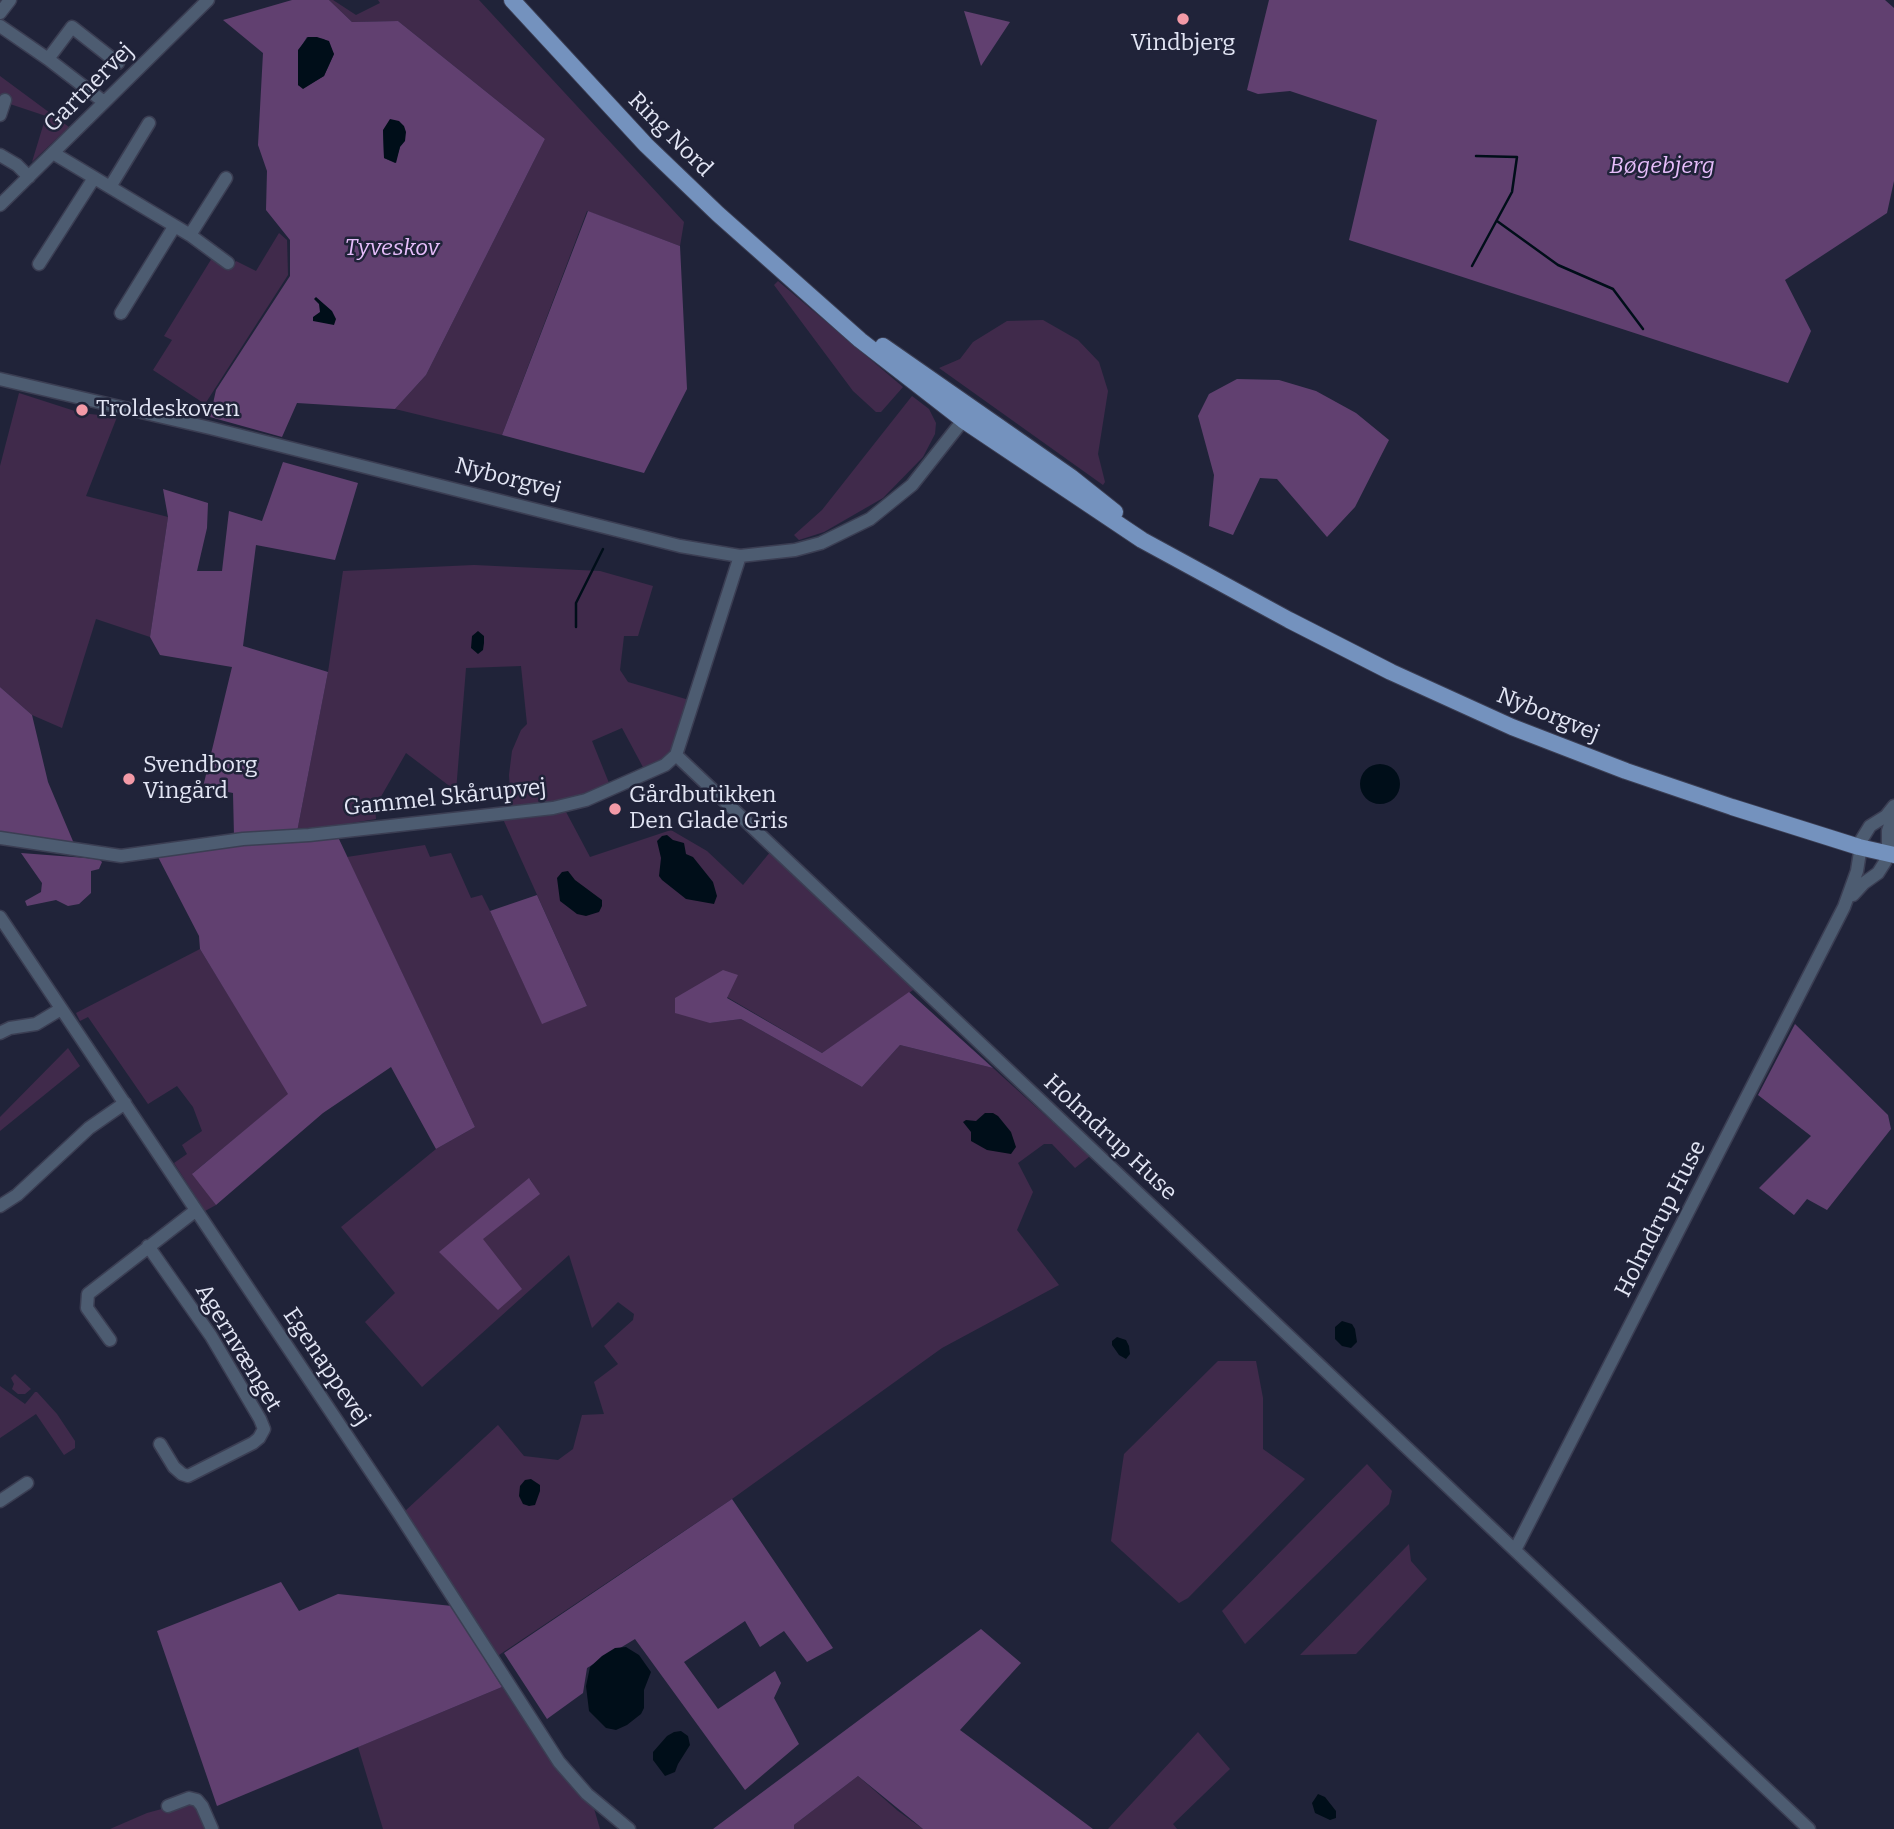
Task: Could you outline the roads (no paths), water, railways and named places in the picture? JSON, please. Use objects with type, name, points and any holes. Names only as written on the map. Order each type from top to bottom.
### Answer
[{"type":"main road","name":"Ring Nord","points":[[512,0],[646,145],[718,214],[860,340],[968,414]]},
{"type":"main road","name":"Nyborgvej","points":[[968,414],[1071,477],[1119,515],[1203,573],[1391,671],[1512,727],[1640,776],[1859,847],[1890,854]]},
{"type":"street","points":[[0,13],[10,0]]},
{"type":"street","name":"Gartnervej","points":[[0,205],[208,0]]},
{"type":"street","points":[[0,26],[104,102]]},
{"type":"street","points":[[48,59],[72,27],[118,63]]},
{"type":"street","points":[[0,116],[5,100]]},
{"type":"street","points":[[110,187],[149,123]]},
{"type":"street","points":[[53,153],[190,235],[228,263]]},
{"type":"street","points":[[0,155],[17,165],[29,177]]},
{"type":"street","points":[[190,235],[226,177]]},
{"type":"street","points":[[39,264],[94,178]]},
{"type":"street","points":[[121,313],[174,227]]},
{"type":"street","name":"Nyborgvej","points":[[0,379],[206,427],[680,547],[740,556],[789,551],[821,543],[870,519],[912,485],[968,414]]},
{"type":"street","points":[[676,755],[740,556]]},
{"type":"street","name":"Gammel Skårupvej","points":[[0,838],[121,856],[243,839],[309,835],[553,808],[586,800],[665,765],[676,755]]},
{"type":"street","name":"Holmdrup Huse","points":[[676,755],[1809,1829]]},
{"type":"street","points":[[1859,847],[1870,826],[1886,816],[1894,806]]},
{"type":"street","points":[[1890,854],[1888,831],[1894,813]]},
{"type":"street","name":"Holmdrup Huse","points":[[1515,1550],[1844,907],[1857,871],[1859,847]]},
{"type":"street","name":"Holmdrup Huse","points":[[1844,907],[1857,889],[1878,873],[1890,854]]},
{"type":"street","name":"Egenappevej","points":[[0,917],[398,1512],[559,1762],[587,1794],[629,1829]]},
{"type":"street","points":[[0,1033],[10,1028],[37,1024],[61,1009]]},
{"type":"street","points":[[0,1206],[17,1195],[89,1128],[125,1103]]},
{"type":"street","points":[[110,1340],[87,1308],[88,1294],[195,1211]]},
{"type":"street","name":"Agernvænget","points":[[148,1246],[211,1336],[264,1429],[253,1443],[188,1476],[174,1467],[160,1444]]},
{"type":"street","points":[[0,1501],[27,1483]]},
{"type":"street","points":[[169,1806],[189,1798],[197,1800],[212,1829]]},
{"type":"water","points":[[308,37],[329,41],[334,54],[324,76],[303,89],[298,85],[298,50]]},
{"type":"water","points":[[390,119],[399,121],[406,132],[396,163],[384,158],[383,130]]},
{"type":"water","points":[[316,297],[332,311],[336,319],[334,325],[313,321],[313,317],[320,312],[319,304],[314,299]]},
{"type":"water","points":[[478,631],[484,636],[484,643],[483,650],[478,654],[471,648],[472,636]]},
{"type":"water","points":[[1380,764],[1394,770],[1400,784],[1394,798],[1380,804],[1366,798],[1360,784],[1366,770]]},
{"type":"water","points":[[667,835],[684,843],[686,854],[693,857],[713,882],[717,896],[714,904],[686,899],[659,876],[661,858],[657,841]]},
{"type":"water","points":[[568,871],[575,880],[602,900],[599,912],[586,916],[577,914],[560,901],[557,878],[562,872]]},
{"type":"water","points":[[985,1113],[998,1116],[1011,1132],[1016,1147],[1011,1154],[987,1150],[971,1141],[971,1132],[963,1122],[976,1121]]},
{"type":"water","points":[[1342,1321],[1352,1324],[1355,1329],[1357,1342],[1351,1348],[1342,1346],[1335,1339],[1335,1327]]},
{"type":"water","points":[[1117,1337],[1126,1340],[1129,1346],[1130,1354],[1126,1359],[1119,1355],[1112,1345],[1112,1341]]},
{"type":"water","points":[[531,1479],[540,1485],[540,1491],[535,1505],[529,1506],[523,1504],[519,1496],[520,1486],[525,1480]]},
{"type":"water","points":[[626,1647],[639,1655],[651,1672],[644,1690],[644,1708],[641,1714],[616,1730],[606,1728],[589,1711],[586,1686],[590,1667],[615,1648]]},
{"type":"water","points":[[681,1731],[688,1736],[690,1745],[675,1772],[665,1776],[653,1760],[653,1752],[667,1736]]},
{"type":"water","points":[[1318,1794],[1325,1797],[1336,1811],[1336,1818],[1330,1820],[1315,1813],[1312,1803]]},
{"type":"waterway","points":[[1472,266],[1512,192],[1517,157],[1476,156]]},
{"type":"waterway","points":[[1497,221],[1558,265],[1613,289],[1643,329]]},
{"type":"waterway","points":[[576,627],[576,603],[603,549]]},
{"type":"place","name":"Vindbjerg","points":[[1183,19]]},
{"type":"place","name":"Troldeskoven","points":[[82,410]]},
{"type":"place","name":"Svendborg Vingård","points":[[129,779]]},
{"type":"place","name":"Gårdbutikken Den Glade Gris","points":[[615,809]]},
{"type":"park label","name":"Bøgebjerg","points":[[1662,167]]},
{"type":"park label","name":"Tyveskov","points":[[392,249]]}]
